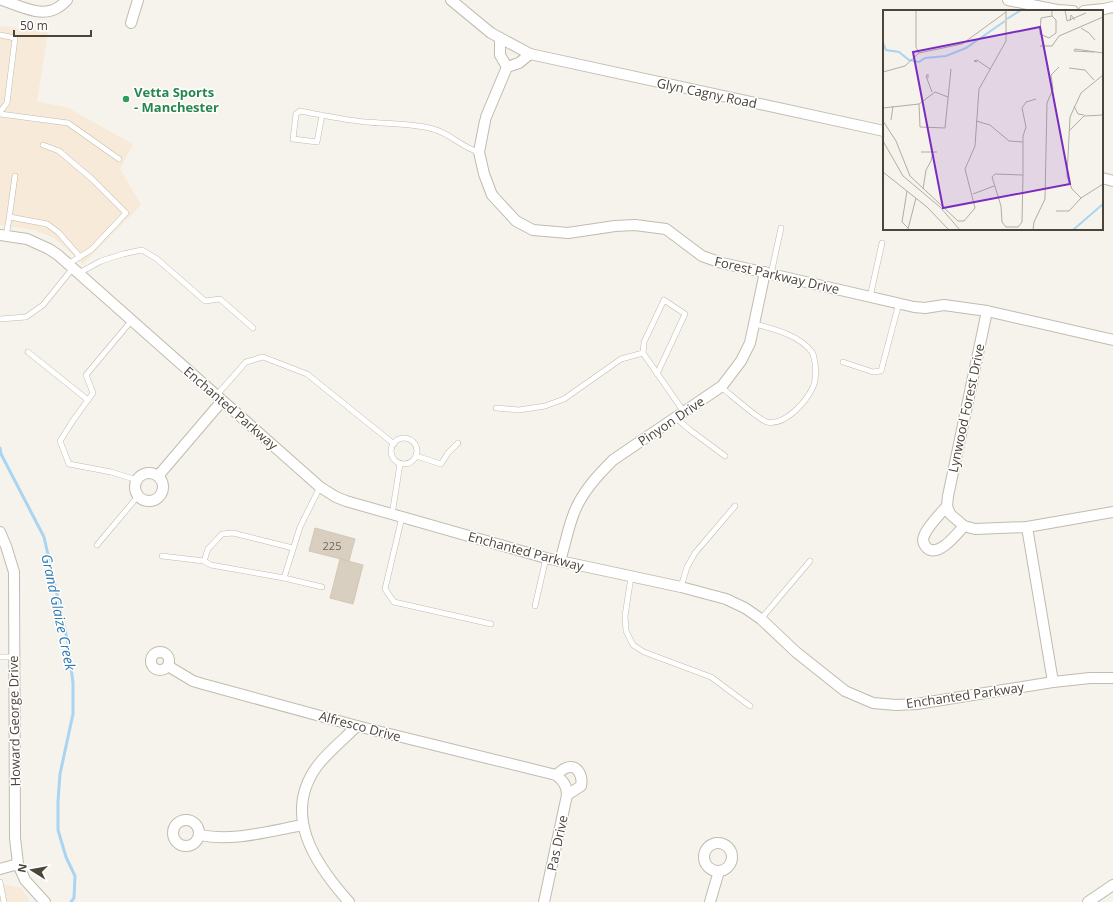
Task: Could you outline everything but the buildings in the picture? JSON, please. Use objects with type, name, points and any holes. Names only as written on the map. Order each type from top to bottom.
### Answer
[{"type":"street","points":[[2,0],[37,12],[57,9],[67,0]]},
{"type":"street","points":[[131,23],[138,0]]},
{"type":"street","name":"Glyn Cagny Road","points":[[451,0],[492,33],[530,54],[883,131]]},
{"type":"street","points":[[1008,0],[1057,10]]},
{"type":"street","points":[[1091,10],[1113,7]]},
{"type":"street","points":[[500,38],[500,55],[507,67],[519,63],[530,54]]},
{"type":"street","name":"Forest Parkway Drive","points":[[507,67],[485,119],[479,152],[492,194],[516,220],[533,230],[568,233],[615,226],[635,225],[666,229],[702,256],[722,263],[925,308],[944,305],[987,311]]},
{"type":"street","points":[[1103,178],[1113,181]]},
{"type":"street","name":"Enchanted Parkway","points":[[3,235],[27,239],[38,243],[58,255],[320,487],[336,497],[346,501],[546,558],[681,587],[726,600],[745,608],[761,619],[796,652],[845,691],[873,703],[896,705],[917,704],[1053,682],[1090,678],[1113,678]]},
{"type":"street","name":"Pinyon Drive","points":[[560,561],[574,512],[583,495],[601,471],[614,460],[721,387],[741,361],[750,343],[768,273]]},
{"type":"street","points":[[987,311],[1113,340]]},
{"type":"street","name":"Lynwood Forest Drive","points":[[964,526],[938,550],[931,550],[923,543],[924,536],[947,506],[987,311]]},
{"type":"street","points":[[158,476],[219,398]]},
{"type":"street","points":[[149,473],[158,476],[161,479],[162,489],[158,497],[151,500],[146,500],[139,496],[136,490],[137,480],[144,474],[149,473]]},
{"type":"street","points":[[947,506],[950,514],[964,526],[974,529],[1027,527],[1113,512]]},
{"type":"street","points":[[1027,527],[1053,682]]},
{"type":"street","name":"Howard George Drive","points":[[0,532],[4,550],[14,572],[15,838],[18,864],[25,880],[45,902]]},
{"type":"street","name":"Alfresco Drive","points":[[168,666],[193,681],[203,684],[357,726],[556,775]]},
{"type":"street","points":[[349,902],[325,872],[306,838],[303,825],[302,806],[307,785],[313,773],[326,755],[357,726]]},
{"type":"street","points":[[556,775],[566,768],[572,767],[582,776],[581,786],[567,795]]},
{"type":"street","name":"Pas Drive","points":[[544,902],[567,795],[567,788],[565,784],[556,775]]},
{"type":"street","points":[[200,835],[210,838],[226,838],[303,825]]},
{"type":"street","points":[[0,868],[18,864]]},
{"type":"street","points":[[712,901],[718,871]]},
{"type":"street","points":[[1088,902],[1113,885]]},
{"type":"lane","points":[[0,35],[15,38],[6,103],[0,113],[68,123],[119,159]]},
{"type":"lane","points":[[322,116],[317,142],[293,139],[298,112],[354,121],[418,126],[434,129],[444,133],[471,150],[479,152]]},
{"type":"lane","points":[[0,319],[26,317],[44,305],[73,269],[80,257],[91,250],[126,213],[92,179],[59,151],[43,145]]},
{"type":"lane","points":[[3,235],[10,216],[10,204],[16,176]]},
{"type":"lane","points":[[10,216],[47,224],[58,232],[80,257]]},
{"type":"lane","points":[[768,273],[781,228]]},
{"type":"lane","points":[[870,297],[882,243]]},
{"type":"lane","points":[[73,269],[142,250],[157,259],[205,301],[220,299],[253,328]]},
{"type":"lane","points":[[657,374],[685,314],[664,300],[644,342],[643,353],[690,430],[725,456]]},
{"type":"lane","points":[[843,362],[873,372],[881,371],[899,303]]},
{"type":"lane","points":[[132,320],[86,376],[93,393],[60,441],[69,464],[112,472],[137,480]]},
{"type":"lane","points":[[721,387],[766,422],[776,422],[794,412],[812,388],[815,380],[813,353],[793,337],[755,324]]},
{"type":"lane","points":[[28,352],[88,400]]},
{"type":"lane","points":[[496,408],[519,410],[545,406],[564,399],[620,359],[643,353]]},
{"type":"lane","points":[[219,398],[246,362],[263,357],[308,374],[394,444]]},
{"type":"lane","points":[[401,438],[413,441],[417,448],[416,456],[411,463],[400,464],[395,461],[391,454],[394,444],[401,438]]},
{"type":"lane","points":[[416,456],[441,464],[448,453],[458,443]]},
{"type":"lane","points":[[400,464],[397,516],[385,589],[394,602],[491,624]]},
{"type":"lane","points":[[284,578],[300,527],[320,487]]},
{"type":"lane","points":[[96,545],[139,496]]},
{"type":"lane","points":[[681,587],[687,567],[696,553],[735,506]]},
{"type":"lane","points":[[204,561],[208,549],[222,534],[232,533],[293,548]]},
{"type":"lane","points":[[162,556],[204,561],[211,565],[284,578],[322,587]]},
{"type":"lane","points":[[535,606],[546,558]]},
{"type":"lane","points":[[761,619],[810,561]]},
{"type":"lane","points":[[631,577],[625,616],[626,631],[633,645],[644,652],[711,676],[750,706]]},
{"type":"lane","points":[[0,657],[14,657]]},
{"type":"lane","points":[[0,882],[4,902]]},
{"type":"shaded area","points":[[0,26],[48,32],[37,101],[68,108],[133,144],[120,169],[141,205],[83,264],[54,238],[34,230],[0,225]]},
{"type":"shaded area","points":[[0,884],[21,888],[29,899],[28,902],[0,902]]},
{"type":"waterway","name":"Grand Glaize Creek","points":[[0,448],[1,454],[44,537],[68,643],[73,683],[73,714],[60,774],[58,830],[66,857],[75,876],[74,898],[71,902]]},
{"type":"place","name":"Vetta Sports - Manchester","points":[[126,99]]}]
